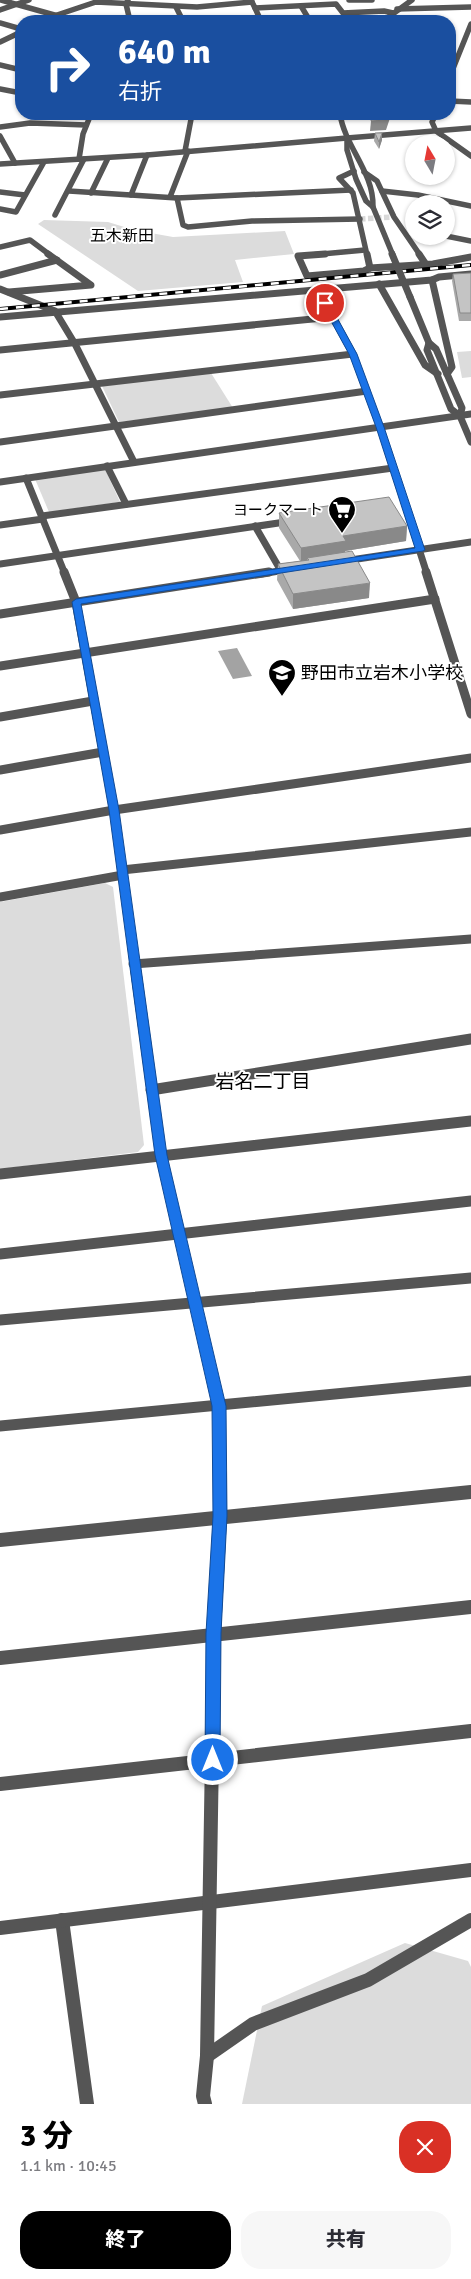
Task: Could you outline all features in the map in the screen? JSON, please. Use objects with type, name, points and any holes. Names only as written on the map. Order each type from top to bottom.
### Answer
[{"type":"street","points":[[1,0],[51,15]]},
{"type":"street","points":[[0,10],[29,0]]},
{"type":"street","points":[[213,0],[225,3]]},
{"type":"street","points":[[348,0],[372,0]]},
{"type":"street","points":[[391,15],[412,0]]},
{"type":"street","points":[[57,15],[96,2],[127,2],[197,7],[252,1],[258,15]]},
{"type":"street","points":[[127,2],[129,15]]},
{"type":"street","points":[[255,8],[301,6],[325,2],[336,4],[344,13],[471,8]]},
{"type":"street","points":[[301,6],[306,15]]},
{"type":"street","points":[[176,7],[180,15]]},
{"type":"street","points":[[0,23],[15,29]]},
{"type":"street","points":[[456,59],[471,24]]},
{"type":"street","points":[[0,42],[15,34]]},
{"type":"street","points":[[460,48],[471,48]]},
{"type":"street","points":[[0,66],[15,69]]},
{"type":"street","points":[[0,88],[15,92]]},
{"type":"street","points":[[0,96],[15,95]]},
{"type":"street","points":[[456,101],[471,102]]},
{"type":"street","points":[[55,216],[69,191],[82,159],[88,120]]},
{"type":"street","points":[[170,197],[186,151],[191,120]]},
{"type":"street","points":[[342,120],[347,150],[354,171],[366,200],[374,207]]},
{"type":"street","points":[[433,120],[436,131],[471,156]]},
{"type":"street","points":[[0,127],[30,123],[86,125]]},
{"type":"street","points":[[0,164],[148,155],[471,128]]},
{"type":"street","points":[[0,136],[14,163]]},
{"type":"street","points":[[346,138],[364,172],[374,200],[374,207],[429,343],[436,349],[462,408],[460,416]]},
{"type":"street","points":[[131,195],[148,155]]},
{"type":"street","points":[[91,192],[108,158]]},
{"type":"street","points":[[0,209],[16,212],[44,162]]},
{"type":"street","points":[[354,171],[339,178],[351,190],[360,219],[370,268]]},
{"type":"street","points":[[364,172],[377,181],[394,217],[404,229],[425,263]]},
{"type":"street","points":[[69,191],[177,198],[351,190]]},
{"type":"street","points":[[382,191],[418,195],[471,206]]},
{"type":"street","points":[[0,192],[25,195]]},
{"type":"street","points":[[177,198],[183,225],[188,227],[252,221],[360,219]]},
{"type":"street","points":[[455,238],[471,241]]},
{"type":"street","points":[[0,247],[30,240],[91,285],[9,292]]},
{"type":"street","points":[[365,250],[298,256],[307,276],[364,271],[370,268],[425,263],[433,264],[471,256]]},
{"type":"street","points":[[0,275],[57,260]]},
{"type":"street","points":[[0,317],[317,288],[432,280],[439,276],[471,274]]},
{"type":"street","points":[[432,280],[452,367],[447,374]]},
{"type":"street","points":[[379,284],[425,365],[438,374]]},
{"type":"street","points":[[0,288],[55,311],[75,344],[134,462]]},
{"type":"street","points":[[317,288],[353,354],[367,391],[420,550],[471,714]]},
{"type":"street","points":[[0,350],[333,317]]},
{"type":"street","points":[[429,343],[427,350],[451,409],[460,416],[471,442]]},
{"type":"street","points":[[0,395],[353,354]]},
{"type":"street","points":[[0,442],[367,391]]},
{"type":"street","points":[[0,482],[471,414]]},
{"type":"street","points":[[107,466],[126,504]]},
{"type":"street","points":[[0,525],[126,504],[393,468]]},
{"type":"street","points":[[26,478],[76,602],[114,810],[133,964],[161,1155],[219,1406],[220,1516],[214,1633],[207,2056],[204,2104]]},
{"type":"street","points":[[395,506],[404,504]]},
{"type":"street","points":[[0,564],[302,519]]},
{"type":"street","points":[[255,526],[281,571]]},
{"type":"street","points":[[337,562],[471,542]]},
{"type":"street","points":[[0,614],[299,568]]},
{"type":"street","points":[[0,666],[435,599]]},
{"type":"street","points":[[0,717],[93,701]]},
{"type":"street","points":[[0,770],[104,752]]},
{"type":"street","points":[[0,830],[114,810],[471,758]]},
{"type":"street","points":[[0,897],[122,872],[471,832]]},
{"type":"street","points":[[133,964],[471,939]]},
{"type":"street","points":[[151,1090],[471,1039]]},
{"type":"street","points":[[0,1174],[471,1121]]},
{"type":"street","points":[[0,1254],[471,1201]]},
{"type":"street","points":[[0,1320],[471,1278]]},
{"type":"street","points":[[0,1426],[471,1381]]},
{"type":"street","points":[[0,1540],[220,1516],[471,1492]]},
{"type":"street","points":[[0,1658],[214,1633],[471,1607]]},
{"type":"street","points":[[0,1784],[471,1731]]},
{"type":"street","points":[[0,1928],[210,1904],[471,1870]]},
{"type":"street","points":[[62,1920],[87,2104]]},
{"type":"street","points":[[207,2056],[253,2024],[368,1980],[471,1920]]},
{"type":"shaded area","points":[[44,220],[108,222],[134,230],[173,237],[285,231],[294,254],[235,260],[243,282],[138,291],[38,224]]},
{"type":"shaded area","points":[[471,351],[471,377],[462,378],[457,352]]},
{"type":"shaded area","points":[[211,373],[233,408],[119,422],[102,386]]},
{"type":"shaded area","points":[[105,469],[120,502],[49,512],[35,479]]},
{"type":"shaded area","points":[[237,648],[252,676],[233,679],[218,651]]},
{"type":"shaded area","points":[[105,883],[113,887],[144,1145],[138,1152],[0,1169],[0,902]]},
{"type":"shaded area","points":[[405,1943],[468,1961],[471,1967],[471,2104],[242,2104],[262,2006]]},
{"type":"building","points":[[375,133],[382,133],[379,142]]},
{"type":"building","points":[[471,273],[471,313],[460,313],[453,274]]},
{"type":"building","points":[[389,497],[407,526],[343,536],[346,541],[301,548],[279,513]]},
{"type":"building","points":[[352,551],[370,583],[293,594],[278,564],[309,560],[307,558]]},
{"type":"tunnel","points":[[360,219],[394,217]]},
{"type":"railway","points":[[0,309],[471,265]]},
{"type":"place","name":"ヨークマート","points":[[342,534]]},
{"type":"place","name":"野田市立岩木小学校","points":[[282,697]]},
{"type":"district","name":"五木新田","points":[[122,236]]},
{"type":"district","name":"岩名二丁目","points":[[263,1082]]},
{"type":"route","points":[[213,1760],[214,1633],[220,1516],[219,1406],[161,1155],[133,964],[114,810],[76,602],[420,550],[380,427],[353,354],[325,303]]}]
